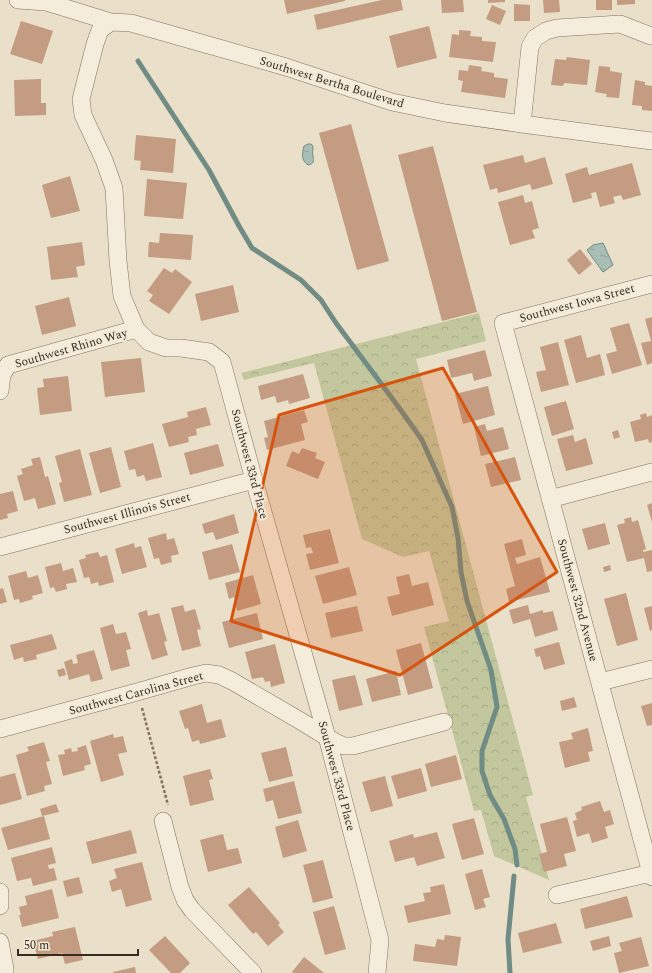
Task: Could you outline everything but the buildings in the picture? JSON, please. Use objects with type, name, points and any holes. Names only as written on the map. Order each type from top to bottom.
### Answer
[{"type":"street","name":"Southwest Bertha Boulevard","points":[[18,0],[46,2],[111,22],[131,23],[286,68],[392,102],[445,113],[652,141]]},
{"type":"street","name":"Southwest 33rd Place","points":[[111,22],[100,30],[81,99],[83,116],[104,160],[114,188],[118,260],[122,296],[136,329],[149,342],[166,348],[181,348],[209,352],[222,362],[327,737],[380,940],[377,973]]},
{"type":"street","points":[[522,124],[530,47],[535,38],[546,31],[557,28],[620,24],[651,36]]},
{"type":"street","name":"Southwest Iowa Street","points":[[503,323],[652,284]]},
{"type":"street","name":"Southwest 32nd Avenue","points":[[503,323],[651,875]]},
{"type":"street","name":"Southwest Rhino Way","points":[[0,390],[2,375],[8,365],[136,329]]},
{"type":"street","points":[[550,499],[652,472]]},
{"type":"street","name":"Southwest Illinois Street","points":[[0,547],[254,480]]},
{"type":"street","points":[[600,682],[652,669]]},
{"type":"street","name":"Southwest Carolina Street","points":[[0,729],[206,673],[219,675],[232,681],[344,746],[353,746],[444,722]]},
{"type":"street","points":[[163,821],[180,887],[185,900],[192,910],[253,973]]},
{"type":"street","points":[[557,894],[651,875]]},
{"type":"street","points":[[0,892],[0,906]]},
{"type":"street","points":[[0,942],[5,973]]},
{"type":"path","points":[[137,692],[169,811],[166,819],[163,821]]},
{"type":"highlighted area","points":[[443,368],[557,572],[400,675],[231,621],[279,415]]},
{"type":"green space","points":[[479,313],[486,341],[416,359],[533,795],[526,797],[549,880],[494,856],[481,810],[474,811],[424,627],[449,621],[429,551],[403,557],[362,539],[314,363],[244,380],[241,373]]},
{"type":"water","points":[[308,144],[313,146],[313,162],[310,165],[308,165],[303,159],[304,146]]},
{"type":"water","points":[[603,243],[613,265],[603,272],[587,250],[593,245]]},
{"type":"waterway","points":[[138,61],[209,170],[252,248],[301,280],[321,300],[336,323],[422,440],[452,507],[458,538],[461,572],[467,601],[491,670],[497,707],[482,751],[482,771],[490,795],[504,819],[515,849],[517,865]]},
{"type":"waterway","points":[[510,973],[508,939],[514,876]]}]
